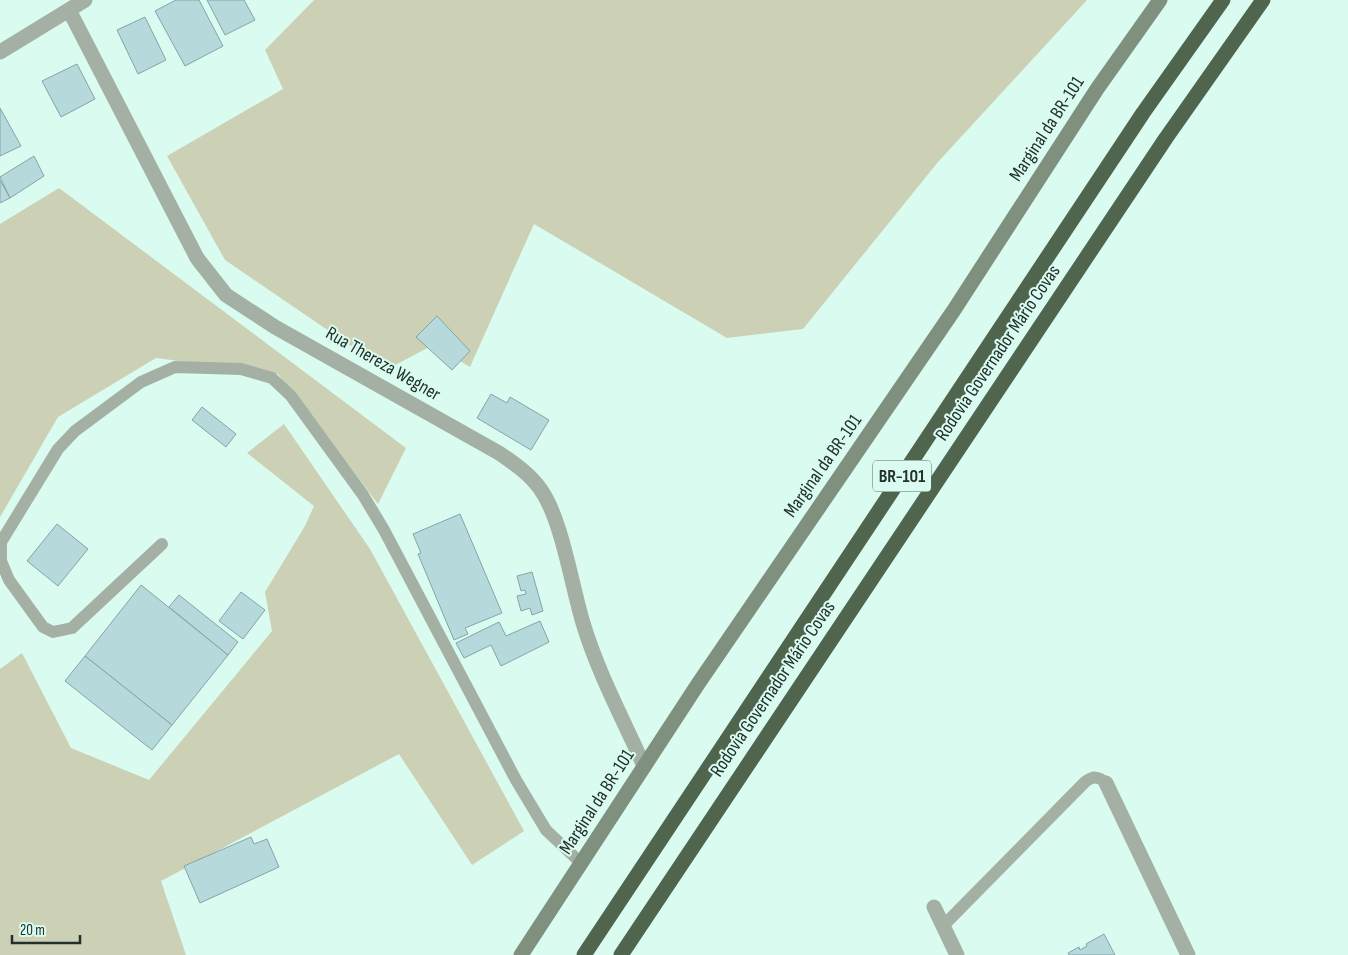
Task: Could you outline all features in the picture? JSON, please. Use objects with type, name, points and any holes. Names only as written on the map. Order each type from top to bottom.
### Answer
[{"type":"highway","name":"Rodovia Governador Mário Covas","points":[[584,955],[1143,113],[1223,0]]},
{"type":"highway","name":"Rodovia Governador Mário Covas","points":[[621,955],[1155,154],[1263,0]]},
{"type":"main road","name":"Marginal da BR-101","points":[[521,955],[743,616],[954,310],[1097,89],[1160,0]]},
{"type":"street","points":[[0,52],[85,0]]},
{"type":"street","name":"Rua Thereza Wegner","points":[[69,10],[197,258],[226,295],[275,327],[499,453],[528,474],[542,491],[552,512],[597,663],[644,766]]},
{"type":"street","points":[[1106,783],[1188,955]]},
{"type":"street","points":[[934,906],[957,955]]},
{"type":"lane","points":[[162,544],[72,628],[61,632],[54,632],[43,627],[10,580],[1,561],[1,542],[58,449],[75,431],[140,382],[175,367],[241,369],[272,378],[291,396],[362,495],[384,530],[516,780],[546,830],[582,863]]},
{"type":"lane","points":[[943,926],[1084,782],[1092,777],[1100,778],[1106,783]]},
{"type":"green space","points":[[314,0],[1087,0],[938,162],[803,329],[727,338],[534,224],[470,367],[433,345],[386,370],[225,260],[167,156],[283,89],[265,50]]},
{"type":"green space","points":[[59,188],[406,448],[378,504],[278,374],[156,358],[58,417],[0,517],[0,224]]},
{"type":"green space","points":[[284,424],[370,549],[524,831],[472,865],[399,754],[161,881],[186,955],[0,955],[0,669],[22,653],[71,748],[149,780],[272,631],[265,592],[305,526],[314,506],[247,453]]},
{"type":"building","points":[[176,0],[199,0],[223,46],[185,66],[155,11]]},
{"type":"building","points":[[207,0],[244,0],[255,20],[225,35]]},
{"type":"building","points":[[145,17],[166,60],[138,74],[117,30]]},
{"type":"building","points":[[77,64],[95,99],[61,117],[42,81]]},
{"type":"building","points":[[0,108],[21,146],[0,156]]},
{"type":"building","points":[[34,156],[44,176],[10,198],[0,177]]},
{"type":"building","points":[[0,180],[10,198],[0,203]]},
{"type":"building","points":[[437,316],[470,351],[452,370],[416,337]]},
{"type":"building","points":[[491,394],[507,403],[510,397],[549,420],[531,450],[477,418]]},
{"type":"building","points":[[202,407],[236,434],[226,447],[192,420]]},
{"type":"building","points":[[460,514],[502,613],[465,628],[468,634],[454,640],[418,554],[421,553],[413,534]]},
{"type":"building","points":[[57,524],[88,549],[58,586],[27,561]]},
{"type":"building","points":[[532,572],[543,611],[532,615],[530,608],[521,611],[517,596],[526,594],[525,590],[521,591],[517,576]]},
{"type":"building","points":[[141,585],[228,655],[172,725],[85,656]]},
{"type":"building","points":[[241,592],[265,610],[243,639],[219,621]]},
{"type":"building","points":[[179,595],[238,642],[228,655],[169,607]]},
{"type":"building","points":[[540,621],[549,642],[501,666],[491,645],[464,658],[456,643],[499,622],[506,636]]},
{"type":"building","points":[[85,656],[172,725],[152,750],[65,681]]},
{"type":"building","points":[[251,837],[254,844],[267,839],[279,867],[200,903],[184,866]]},
{"type":"building","points":[[1104,934],[1115,955],[1069,955],[1068,953],[1079,947],[1080,950],[1087,946],[1086,944]]}]
